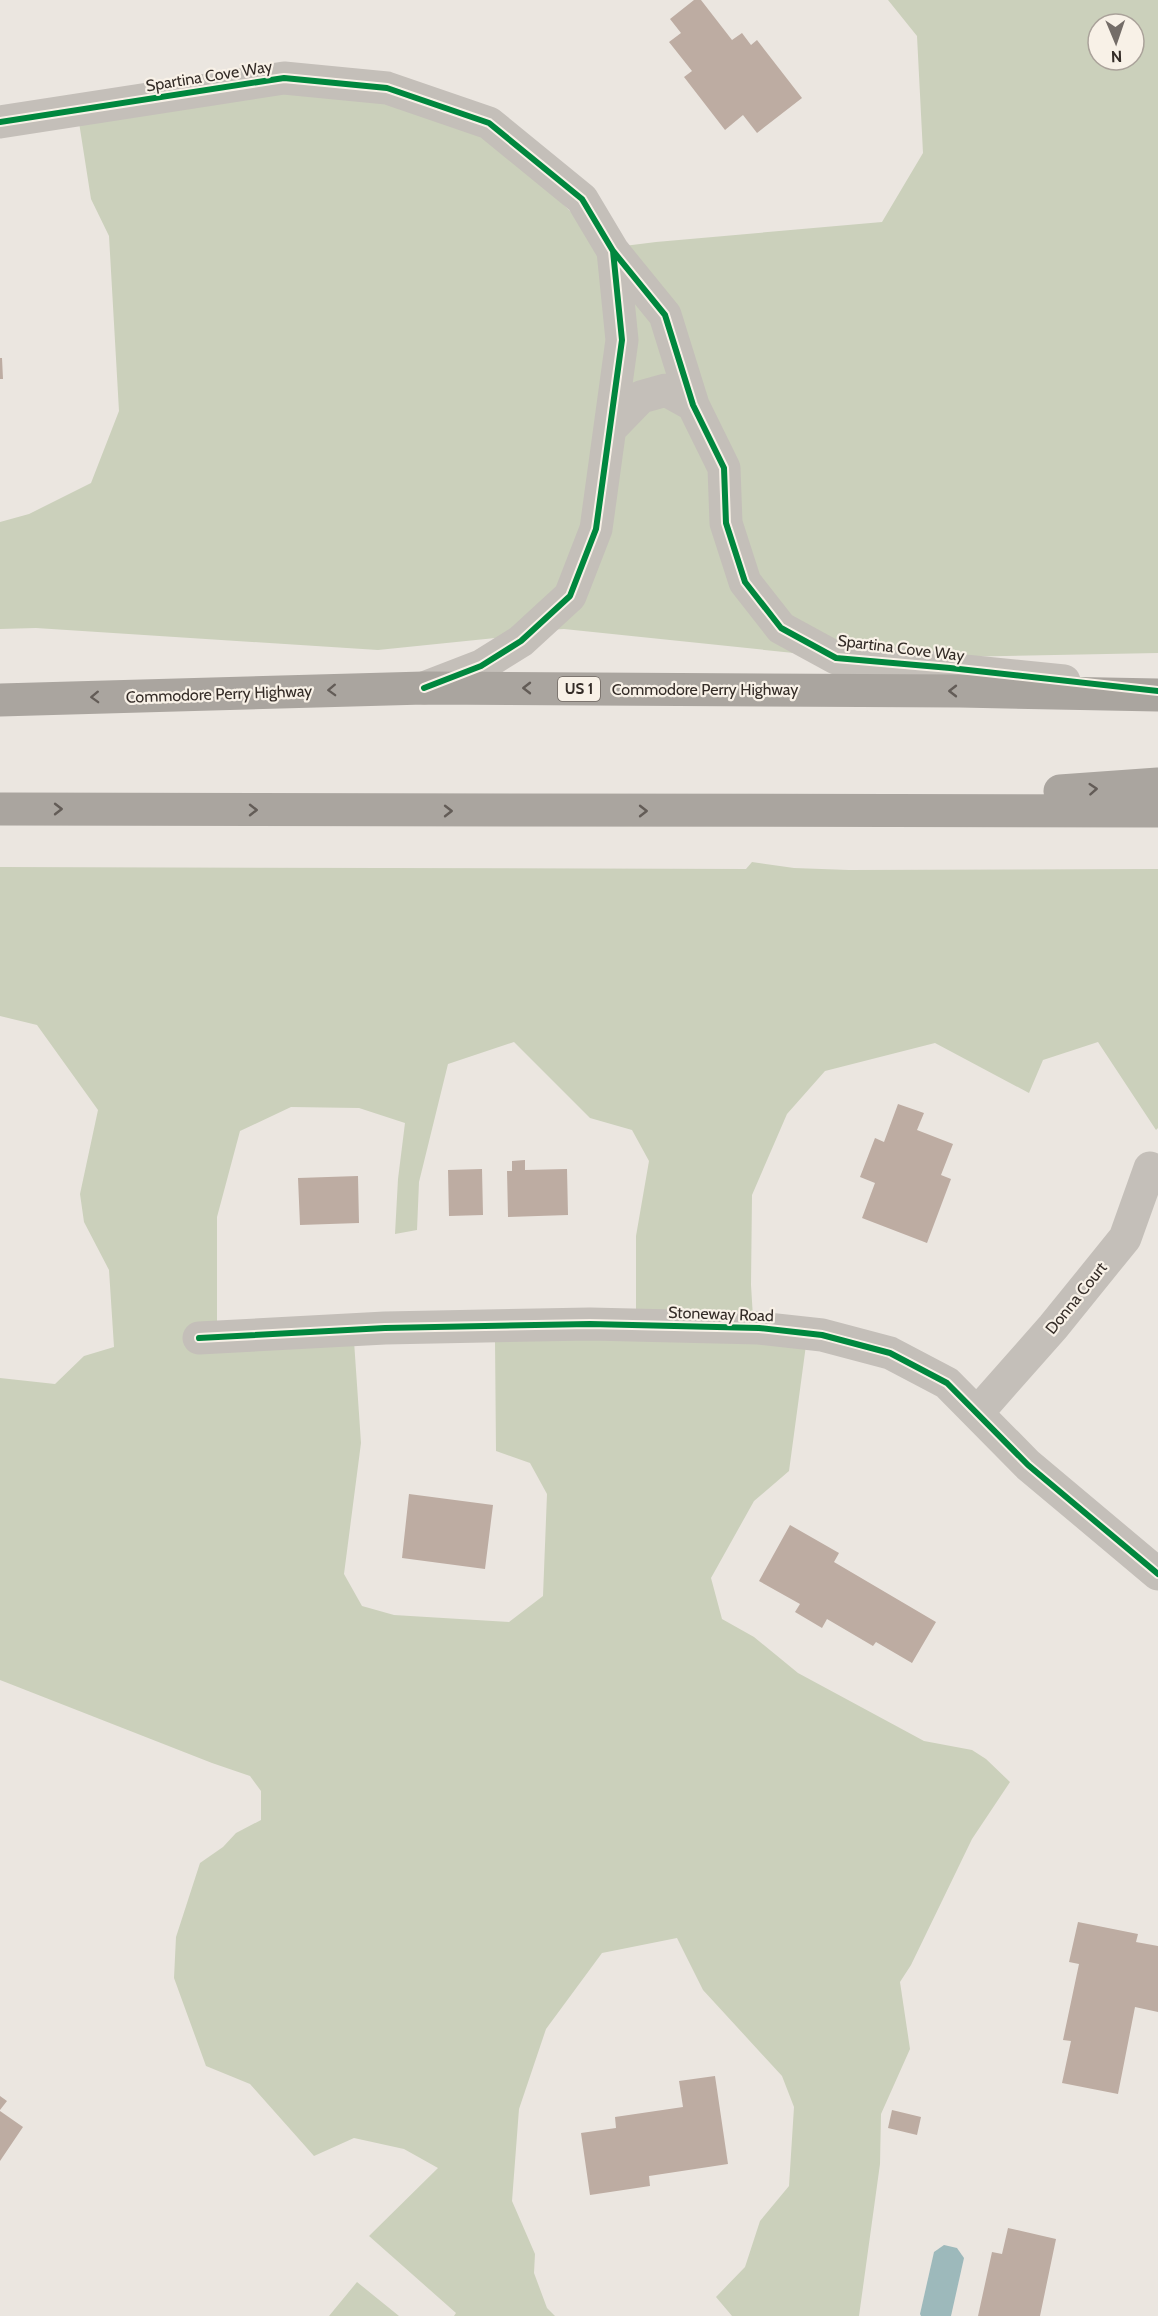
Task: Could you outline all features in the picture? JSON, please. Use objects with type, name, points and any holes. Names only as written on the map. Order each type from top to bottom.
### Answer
[{"type":"highway","name":"Commodore Perry Highway","points":[[0,700],[424,688],[1158,693]]},
{"type":"highway","points":[[762,812],[1158,784]]},
{"type":"highway","points":[[0,809],[1158,811]]},
{"type":"street","name":"Spartina Cove Way","points":[[0,122],[284,78],[387,88],[489,123],[582,199],[613,251],[665,315],[693,405],[724,468],[726,523],[745,582],[781,628],[836,658],[1158,693]]},
{"type":"street","name":"Spartina Cove Way","points":[[424,688],[481,666],[521,641],[570,596],[596,529],[622,339],[613,251]]},
{"type":"street","points":[[610,429],[641,397],[666,390],[693,405]]},
{"type":"street","name":"Donna Court","points":[[978,1412],[1053,1327],[1125,1238],[1150,1168]]},
{"type":"street","name":"Stoneway Road","points":[[199,1338],[385,1328],[579,1324],[759,1328],[822,1335],[890,1353],[947,1383],[1028,1465],[1158,1574]]},
{"type":"green space","points":[[888,0],[1158,0],[1158,653],[852,659],[564,629],[529,631],[515,636],[378,650],[36,628],[0,629],[0,522],[29,514],[91,483],[119,411],[109,236],[91,199],[78,116],[348,85],[484,127],[608,248],[882,222],[923,153],[917,36]]},
{"type":"green space","points":[[752,862],[794,868],[849,870],[1158,869],[1158,1128],[1156,1130],[1098,1042],[1043,1060],[1029,1093],[935,1043],[825,1071],[787,1114],[752,1195],[751,1285],[754,1334],[806,1345],[789,1471],[754,1501],[711,1578],[722,1619],[754,1637],[798,1673],[924,1741],[972,1750],[986,1759],[1010,1782],[972,1839],[911,1965],[900,1982],[910,2049],[881,2114],[880,2164],[859,2316],[732,2316],[716,2297],[745,2267],[760,2221],[789,2186],[794,2107],[782,2076],[703,1990],[677,1938],[602,1953],[546,2029],[519,2109],[512,2201],[535,2254],[534,2273],[547,2308],[555,2316],[454,2316],[456,2313],[369,2236],[438,2168],[404,2149],[354,2138],[314,2156],[250,2084],[206,2066],[174,1978],[176,1937],[200,1863],[223,1847],[236,1833],[261,1820],[261,1791],[250,1776],[0,1680],[0,1378],[55,1384],[84,1356],[114,1347],[109,1270],[84,1222],[80,1194],[98,1110],[37,1025],[0,1016],[0,867],[746,869]],"holes":[[[514,1042],[590,1118],[632,1130],[649,1161],[636,1236],[636,1333],[495,1340],[496,1451],[530,1463],[547,1494],[543,1596],[509,1622],[394,1615],[362,1606],[344,1574],[361,1443],[354,1341],[217,1343],[217,1217],[240,1131],[291,1107],[359,1108],[405,1123],[398,1179],[395,1234],[417,1230],[419,1182],[448,1064]]]},
{"type":"green space","points":[[357,2282],[399,2316],[329,2316]]},
{"type":"water","points":[[944,2245],[957,2248],[964,2258],[951,2316],[921,2316],[934,2252]]},
{"type":"building","points":[[694,0],[701,0],[732,40],[742,33],[751,45],[757,40],[802,98],[757,133],[743,115],[725,130],[684,77],[692,71],[669,42],[681,33],[670,19]]},
{"type":"building","points":[[0,358],[2,358],[3,379],[0,379]]},
{"type":"building","points":[[898,1104],[924,1113],[917,1130],[953,1144],[941,1175],[951,1179],[927,1243],[862,1218],[875,1183],[860,1177],[875,1138],[884,1142]]},
{"type":"building","points":[[525,1160],[525,1170],[567,1169],[568,1215],[508,1217],[507,1171],[512,1171],[512,1161]]},
{"type":"building","points":[[482,1169],[483,1215],[449,1216],[448,1170]]},
{"type":"building","points":[[358,1176],[359,1223],[300,1225],[298,1178]]},
{"type":"building","points":[[409,1494],[493,1505],[485,1569],[402,1558]]},
{"type":"building","points":[[790,1525],[839,1553],[834,1562],[936,1622],[912,1663],[876,1642],[873,1646],[827,1619],[822,1628],[795,1612],[800,1604],[759,1581]]},
{"type":"building","points":[[1078,1922],[1138,1934],[1136,1942],[1158,1946],[1158,2012],[1135,2007],[1118,2094],[1062,2083],[1071,2041],[1063,2040],[1079,1964],[1069,1962]]},
{"type":"building","points":[[715,2076],[728,2164],[649,2176],[650,2186],[590,2195],[581,2133],[616,2128],[615,2117],[683,2107],[679,2081]]},
{"type":"building","points":[[0,2096],[7,2101],[0,2110]]},
{"type":"building","points":[[892,2110],[921,2117],[917,2135],[888,2128]]},
{"type":"building","points":[[0,2111],[23,2127],[0,2161]]},
{"type":"building","points":[[1008,2228],[1056,2239],[1040,2316],[978,2316],[992,2252],[1002,2254]]},
{"type":"cycle path","points":[[0,122],[284,78],[387,88],[489,123],[582,199],[613,251]]},
{"type":"cycle path","points":[[424,688],[481,666],[521,641],[570,596],[596,529],[622,340],[613,251],[665,315],[693,405],[724,468],[726,523],[745,582],[781,628],[836,658],[1158,691]]},
{"type":"cycle path","points":[[199,1338],[385,1328],[590,1324],[759,1328],[822,1335],[890,1353],[947,1383],[1028,1465],[1158,1574]]}]
